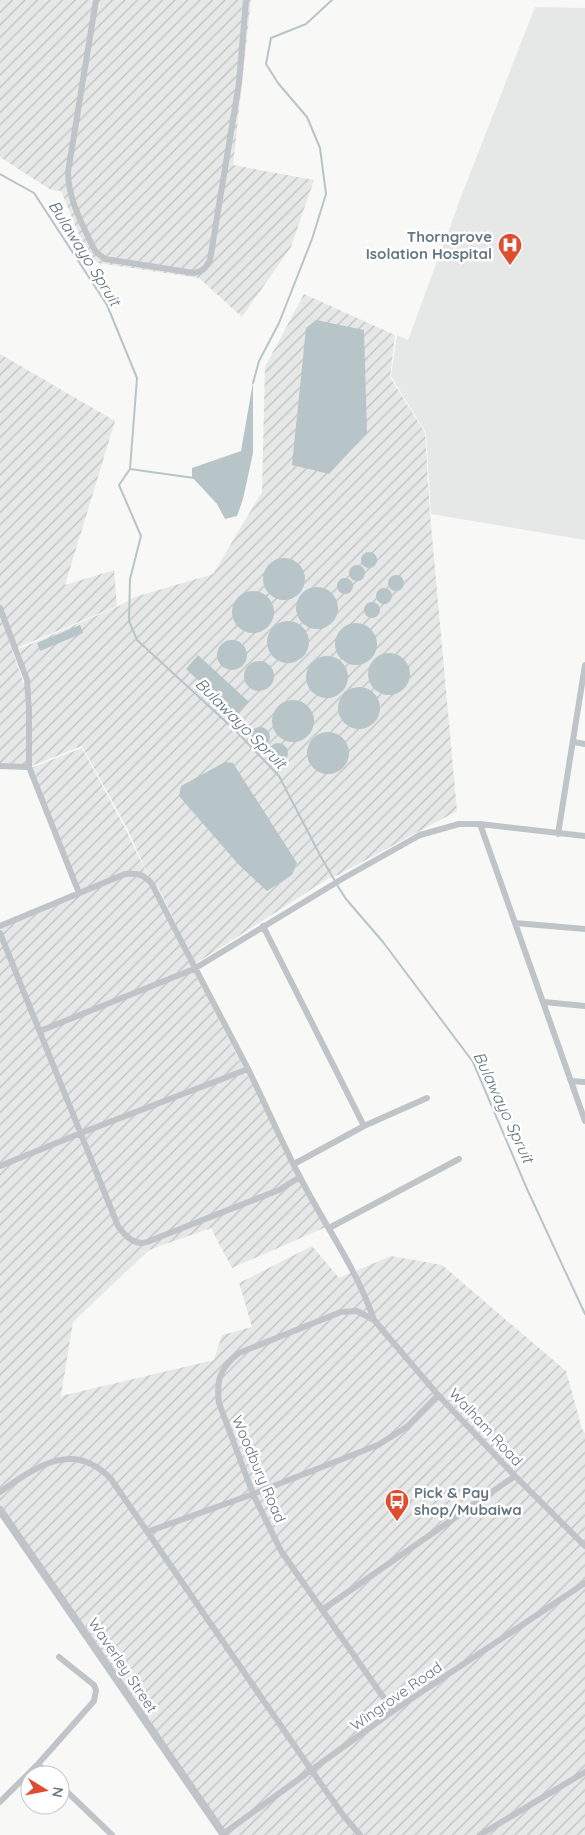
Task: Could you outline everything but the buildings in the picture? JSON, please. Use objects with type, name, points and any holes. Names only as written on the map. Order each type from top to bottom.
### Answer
[{"type":"street","points":[[96,0],[68,172],[68,187],[93,247],[105,259],[194,273],[201,272],[206,268],[210,260],[239,83],[246,0]]},
{"type":"street","points":[[0,608],[27,680],[29,767],[79,893]]},
{"type":"street","points":[[558,834],[585,665]]},
{"type":"street","points":[[574,742],[585,744]]},
{"type":"street","points":[[0,766],[29,767]]},
{"type":"street","points":[[40,1032],[194,969],[342,879],[420,835],[459,824],[480,824],[585,836]]},
{"type":"street","points":[[480,824],[585,1122]]},
{"type":"street","points":[[0,926],[125,874],[140,874],[146,877],[152,884],[194,969],[248,1069],[300,1177],[367,1298],[374,1320]]},
{"type":"street","points":[[515,923],[585,929]]},
{"type":"street","points":[[263,926],[364,1126]]},
{"type":"street","points":[[0,932],[118,1226],[126,1236],[137,1243],[148,1242],[279,1190],[300,1177]]},
{"type":"street","points":[[544,1002],[585,1006]]},
{"type":"street","points":[[0,1166],[80,1133],[248,1069]]},
{"type":"street","points":[[571,1080],[585,1082]]},
{"type":"street","points":[[294,1164],[364,1126],[427,1098]]},
{"type":"street","points":[[329,1228],[460,1159]]},
{"type":"street","name":"Woodbury Road","points":[[374,1320],[357,1311],[341,1312],[239,1353],[224,1367],[218,1391],[219,1403],[253,1494],[281,1551],[393,1711]]},
{"type":"street","name":"Walham Road","points":[[374,1320],[438,1395],[585,1546]]},
{"type":"street","points":[[147,1532],[253,1494],[378,1445],[408,1426],[438,1395]]},
{"type":"street","points":[[0,1492],[48,1462],[61,1459],[82,1460],[101,1469],[111,1479],[312,1771],[343,1815],[360,1835]]},
{"type":"street","points":[[322,1610],[515,1476]]},
{"type":"street","name":"Waverley Street","points":[[0,1510],[224,1834]]},
{"type":"street","name":"Wingrove Road","points":[[224,1834],[393,1711],[585,1583]]},
{"type":"street","points":[[0,1802],[38,1764],[94,1701],[96,1695],[94,1685],[59,1657]]},
{"type":"street","points":[[480,1835],[585,1772]]},
{"type":"street","points":[[70,1795],[112,1835]]},
{"type":"shaded area","points":[[0,0],[251,0],[233,165],[314,180],[291,247],[242,317],[199,278],[98,263],[85,249],[61,191],[51,190],[0,157]]},
{"type":"shaded area","name":"Thorngrove Isolation Hospital","points":[[535,7],[585,8],[585,540],[431,514],[426,433],[391,376],[397,335],[408,340]]},
{"type":"shaded area","points":[[304,294],[395,335],[390,377],[425,433],[430,514],[457,811],[338,875],[329,878],[195,964],[159,889],[148,875],[127,828],[82,746],[32,766],[32,698],[19,649],[119,606],[135,597],[213,574],[262,492],[265,367]]},
{"type":"shaded area","points":[[316,320],[364,330],[367,433],[329,474],[292,465],[306,328]]},
{"type":"shaded area","points":[[0,354],[115,421],[65,585],[114,570],[117,606],[12,650],[26,690],[28,766],[0,765]]},
{"type":"shaded area","points":[[253,382],[253,453],[243,499],[237,516],[225,519],[217,504],[192,477],[192,468],[241,451]]},
{"type":"shaded area","points":[[369,552],[377,560],[369,568],[361,560]]},
{"type":"shaded area","points":[[288,558],[296,561],[302,567],[305,579],[302,591],[296,597],[280,600],[272,597],[266,591],[263,575],[266,567],[272,561]]},
{"type":"shaded area","points":[[357,565],[365,573],[357,581],[349,573]]},
{"type":"shaded area","points":[[396,575],[404,583],[396,591],[388,583]]},
{"type":"shaded area","points":[[345,578],[353,586],[345,594],[337,586]]},
{"type":"shaded area","points":[[321,587],[329,590],[335,596],[338,608],[335,620],[329,626],[313,629],[305,626],[299,620],[296,604],[299,596],[305,590]]},
{"type":"shaded area","points":[[384,588],[392,596],[384,604],[376,596]]},
{"type":"shaded area","points":[[257,591],[265,594],[271,600],[274,612],[271,624],[265,630],[249,633],[241,630],[235,624],[232,608],[235,600],[241,594]]},
{"type":"shaded area","points":[[372,602],[380,610],[372,618],[364,610]]},
{"type":"shaded area","points":[[292,621],[300,624],[306,630],[309,642],[306,654],[300,660],[284,663],[276,660],[270,654],[267,638],[270,630],[276,624]]},
{"type":"shaded area","points":[[360,623],[368,626],[374,632],[377,644],[374,656],[368,662],[352,665],[344,662],[338,656],[335,640],[338,632],[344,626]]},
{"type":"shaded area","points":[[80,625],[83,633],[40,651],[37,643]]},
{"type":"shaded area","points":[[232,640],[243,644],[247,655],[243,666],[232,670],[221,666],[217,655],[221,644]]},
{"type":"shaded area","points":[[393,653],[401,656],[407,662],[410,674],[407,686],[401,692],[385,695],[377,692],[371,686],[368,670],[371,662],[377,656]]},
{"type":"shaded area","points":[[198,655],[249,702],[237,716],[186,669]]},
{"type":"shaded area","points":[[331,656],[339,659],[345,665],[348,677],[345,689],[339,695],[323,698],[315,695],[309,689],[306,673],[309,665],[315,659]]},
{"type":"shaded area","points":[[259,661],[270,665],[274,676],[270,687],[259,691],[248,687],[244,676],[248,665]]},
{"type":"shaded area","points":[[363,687],[371,690],[377,696],[380,708],[377,720],[371,726],[355,729],[347,726],[341,720],[338,704],[341,696],[347,690]]},
{"type":"shaded area","points":[[297,700],[305,703],[311,709],[314,721],[311,733],[305,739],[289,742],[281,739],[275,733],[272,717],[275,709],[281,703]]},
{"type":"shaded area","points":[[256,727],[264,727],[270,733],[270,741],[264,747],[256,747],[250,741],[250,733]]},
{"type":"shaded area","points":[[332,732],[340,735],[346,741],[349,753],[346,765],[340,771],[324,774],[316,771],[310,765],[307,749],[310,741],[316,735]]},
{"type":"shaded area","points":[[274,743],[282,743],[288,749],[288,757],[282,763],[274,763],[268,757],[268,749]]},
{"type":"shaded area","points":[[82,748],[125,828],[193,970],[326,1227],[232,1268],[211,1228],[149,1250],[73,1322],[61,1396],[214,1360],[222,1335],[252,1327],[239,1283],[312,1246],[339,1278],[391,1256],[442,1265],[566,1371],[582,1429],[585,1433],[585,1835],[228,1835],[0,1507],[0,929],[79,893],[31,768]]},
{"type":"shaded area","points":[[225,762],[233,763],[297,863],[292,875],[267,891],[239,865],[179,796],[181,786]]},
{"type":"waterway","points":[[253,383],[259,361],[279,323],[312,239],[326,194],[320,148],[307,117],[278,83],[266,64],[271,38],[306,24],[332,0]]},
{"type":"waterway","name":"Bulawayo Spruit","points":[[0,174],[34,193],[107,305],[137,378],[130,469],[119,485],[141,536],[130,579],[129,621],[137,640],[236,731],[279,776],[335,881]]},
{"type":"waterway","points":[[130,469],[194,478]]},
{"type":"waterway","name":"Bulawayo Spruit","points":[[337,885],[346,899],[383,942],[473,1062],[527,1189],[585,1314]]},
{"type":"place","name":"Thorngrove Isolation Hospital","points":[[510,266]]},
{"type":"place","name":"Pick & Pay shop/Mubaiwa","points":[[397,1522]]}]
